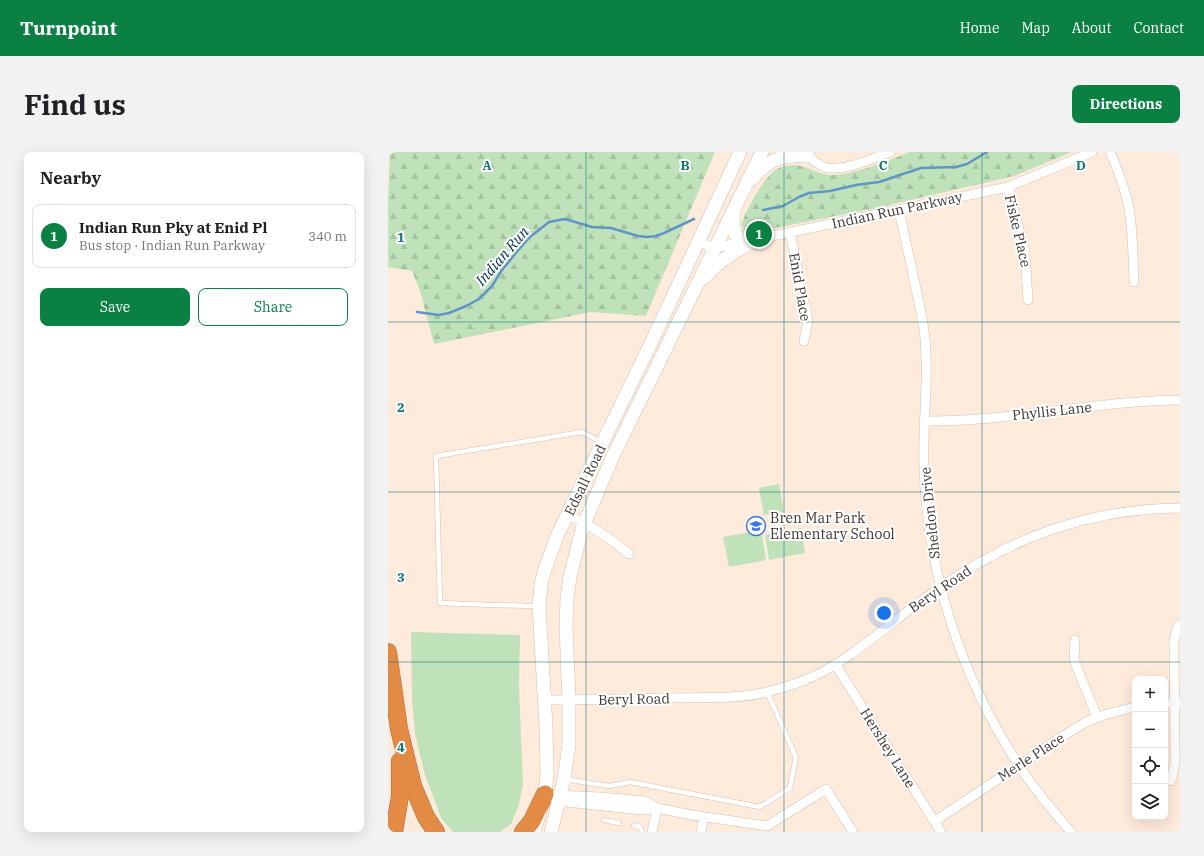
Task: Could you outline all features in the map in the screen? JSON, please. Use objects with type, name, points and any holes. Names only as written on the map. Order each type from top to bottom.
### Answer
[{"type":"highway","points":[[388,652],[399,729],[413,786],[426,817],[436,832]]},
{"type":"highway","points":[[394,832],[400,796],[399,729]]},
{"type":"highway","points":[[523,832],[555,797]]},
{"type":"main road","name":"Edsall Road","points":[[551,832],[555,797],[547,774],[539,606],[541,585],[549,556],[699,242],[740,152]]},
{"type":"main road","name":"Edsall Road","points":[[534,832],[564,779],[569,745],[566,628],[567,598],[576,550],[584,522],[613,456],[738,198],[762,152]]},
{"type":"main road","points":[[753,240],[743,241],[738,237],[732,228],[738,198],[754,177],[768,163],[784,156],[806,153]]},
{"type":"main road","points":[[692,294],[706,276],[724,258],[753,240]]},
{"type":"street","points":[[806,153],[823,167],[835,169],[845,168],[890,152]]},
{"type":"street","name":"Indian Run Parkway","points":[[714,248],[1008,187],[1092,152]]},
{"type":"street","points":[[1110,152],[1119,173],[1129,207],[1134,282]]},
{"type":"street","name":"Fiske Place","points":[[1008,187],[1025,252],[1028,300]]},
{"type":"street","name":"Sheldon Drive","points":[[899,210],[924,331],[926,355],[924,469],[932,546],[940,587],[952,628],[983,702],[1018,765],[1072,832]]},
{"type":"street","name":"Enid Place","points":[[790,232],[808,320],[804,341]]},
{"type":"street","points":[[699,242],[714,248]]},
{"type":"street","name":"Phyllis Lane","points":[[924,421],[966,420],[1140,402],[1180,400]]},
{"type":"street","name":"Beryl Road","points":[[544,700],[734,696],[767,692],[808,679],[835,664],[940,587],[993,555],[1020,542],[1051,530],[1085,520],[1114,514],[1180,508]]},
{"type":"street","points":[[568,515],[605,534],[629,554]]},
{"type":"street","points":[[1171,782],[1175,762],[1177,703],[1174,641],[1180,624]]},
{"type":"street","points":[[1075,640],[1074,657],[1076,665],[1097,718]]},
{"type":"street","name":"Hershey Lane","points":[[835,664],[941,832]]},
{"type":"street","name":"Merle Place","points":[[935,821],[1062,736],[1097,718],[1132,708]]},
{"type":"street","points":[[555,797],[642,810],[657,808],[704,817],[767,826],[826,789],[853,832]]},
{"type":"street","points":[[652,832],[657,808]]},
{"type":"street","points":[[701,832],[704,817]]},
{"type":"lane","points":[[652,341],[666,348]]},
{"type":"lane","points":[[539,606],[440,603],[436,456],[582,432],[603,444]]},
{"type":"lane","points":[[564,779],[610,786],[630,782],[760,807],[790,788],[796,757],[767,692]]},
{"type":"lane","points":[[604,820],[619,823]]},
{"type":"lane","points":[[634,825],[640,827],[642,832]]},
{"type":"green space","points":[[390,152],[715,152],[646,316],[591,312],[434,344],[420,291],[412,271],[388,267]]},
{"type":"green space","points":[[910,152],[1072,152],[1014,176],[872,209],[754,232],[745,230],[741,225],[761,186],[772,173],[779,168],[795,165],[821,173],[839,175],[870,167]]},
{"type":"green space","points":[[779,484],[784,512],[764,515],[759,488]]},
{"type":"green space","points":[[801,528],[805,553],[769,560],[765,535]]},
{"type":"green space","points":[[761,530],[766,560],[729,567],[723,537]]},
{"type":"green space","points":[[411,632],[520,635],[519,687],[523,785],[518,808],[511,824],[500,832],[453,832],[441,818],[425,775],[415,734],[412,699]]},
{"type":"waterway","name":"Indian Run","points":[[763,210],[783,206],[809,193],[830,191],[856,185],[879,182],[921,168],[956,167],[967,164],[987,152]]},
{"type":"waterway","name":"Indian Run","points":[[417,312],[439,315],[449,313],[479,299],[492,286],[502,270],[520,248],[530,237],[549,222],[565,219],[592,227],[611,228],[638,236],[647,237],[664,233],[694,219]]},
{"type":"place","name":"Indian Run Pky at Enid Pl","points":[[759,234]]},
{"type":"place","name":"Bren Mar Park Elementary School","points":[[756,526]]}]
